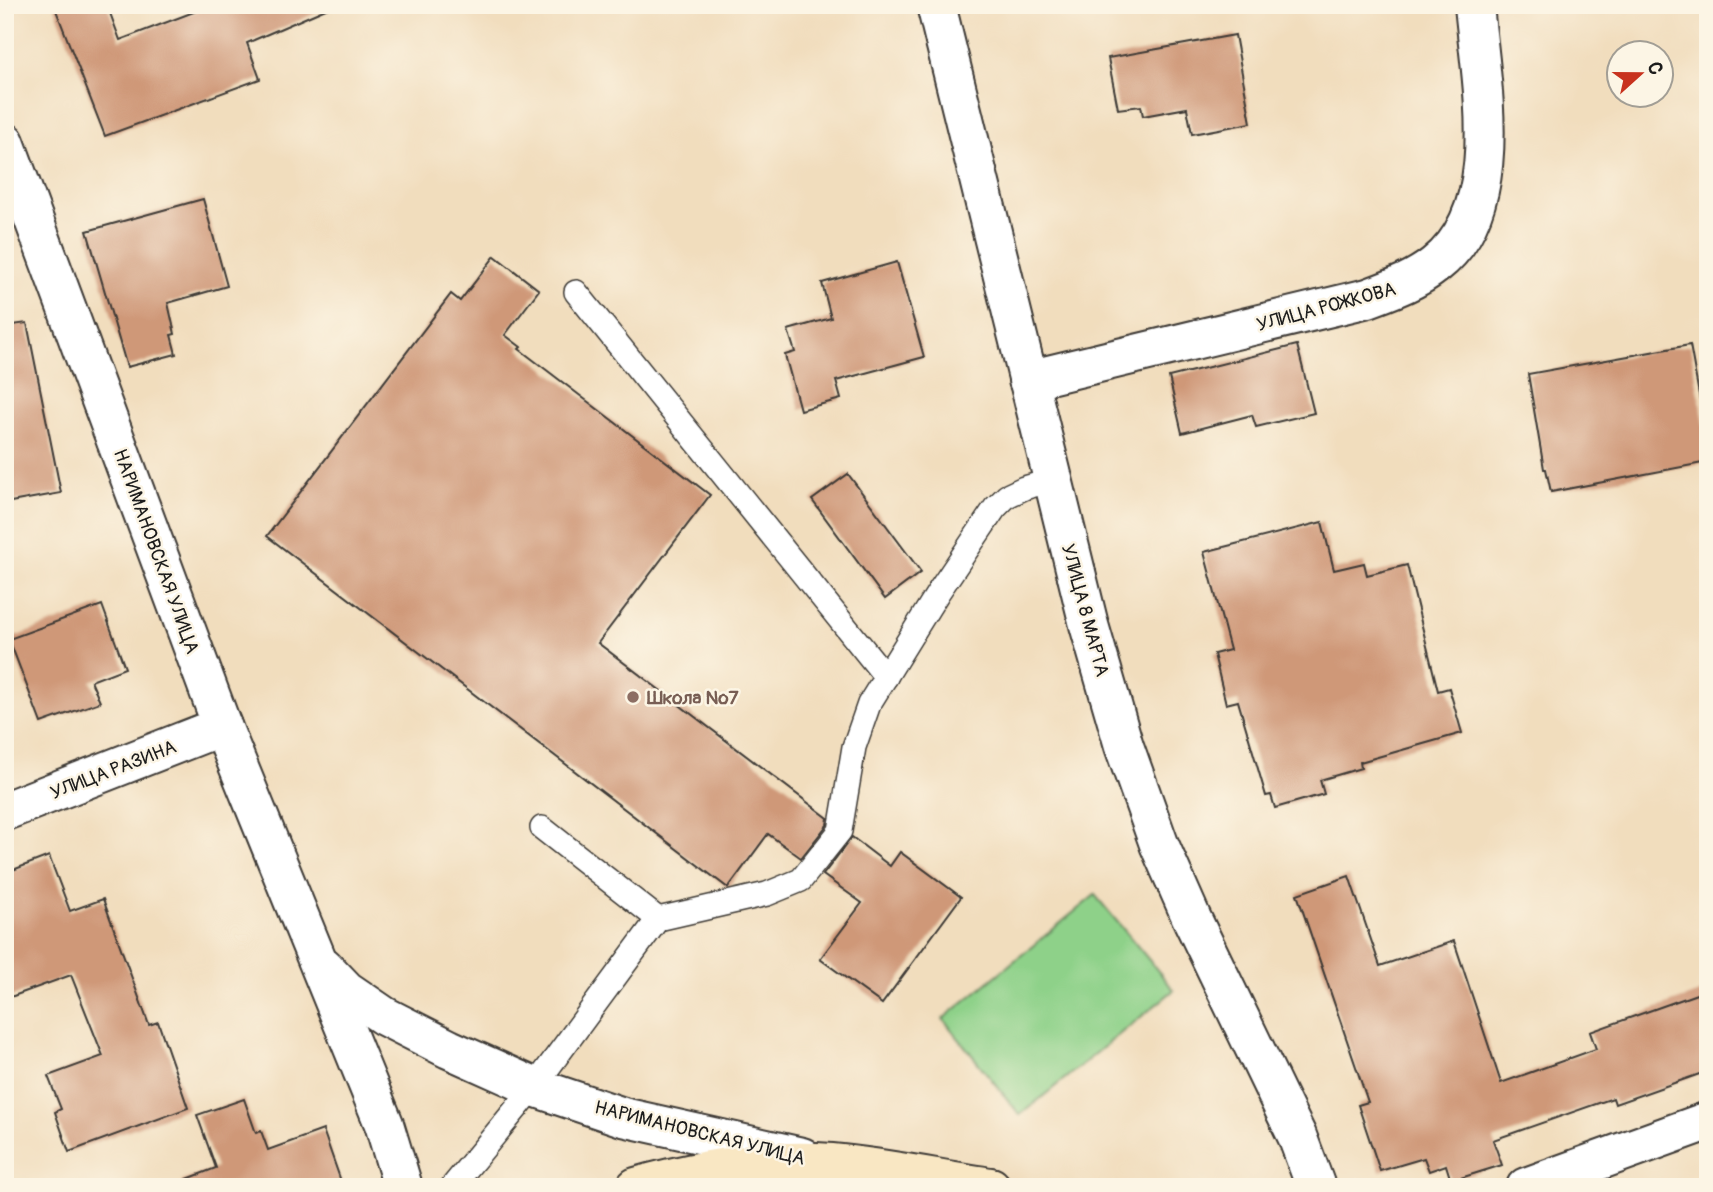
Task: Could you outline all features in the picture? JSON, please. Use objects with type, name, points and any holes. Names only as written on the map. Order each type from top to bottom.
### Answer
[{"type":"street","name":"УЛИЦА 8 МАРТА","points":[[936,5],[1053,480],[1124,746],[1159,844],[1192,919],[1297,1136],[1316,1187]]},
{"type":"street","name":"УЛИЦА РОЖКОВА","points":[[1028,380],[1368,298],[1408,283],[1437,264],[1461,236],[1477,204],[1484,158],[1485,115],[1474,5]]},
{"type":"street","name":"НАРИМАНОВСКАЯ УЛИЦА","points":[[5,142],[222,726],[384,1124],[403,1187]]},
{"type":"street","name":"УЛИЦА РАЗИНА","points":[[5,811],[222,726]]},
{"type":"street","name":"НАРИМАНОВСКАЯ УЛИЦА","points":[[315,957],[346,990],[384,1016],[534,1087],[624,1117],[831,1163],[991,1187]]},
{"type":"street","points":[[1538,1184],[1708,1121]]},
{"type":"street","name":"НАРИМАНОВСКАЯ УЛИЦА","points":[[636,1187],[677,1175],[730,1166],[831,1163]]},
{"type":"lane","points":[[576,292],[886,677]]},
{"type":"lane","points":[[452,1187],[534,1087],[658,919],[767,894],[801,880],[840,831],[854,747],[869,704],[886,677],[995,508],[1007,496],[1053,480]]},
{"type":"lane","points":[[542,828],[658,919]]},
{"type":"green space","points":[[1095,895],[1174,990],[1020,1115],[943,1019]]},
{"type":"building","points":[[54,5],[107,5],[120,40],[212,5],[335,5],[247,43],[260,79],[105,136]]},
{"type":"building","points":[[1235,35],[1251,123],[1192,134],[1187,108],[1143,116],[1141,106],[1118,109],[1108,58]]},
{"type":"building","points":[[203,199],[227,286],[168,303],[175,334],[171,335],[176,354],[127,367],[87,231]]},
{"type":"building","points":[[495,256],[539,290],[505,335],[521,347],[519,349],[710,495],[598,643],[828,818],[827,825],[801,858],[768,834],[728,888],[267,536],[451,294],[460,301]]},
{"type":"building","points":[[897,262],[924,357],[836,381],[841,399],[800,410],[785,355],[795,352],[788,330],[831,318],[822,283]]},
{"type":"building","points":[[27,323],[61,493],[5,503],[5,326]]},
{"type":"building","points":[[1297,345],[1314,413],[1256,427],[1252,415],[1182,433],[1169,377]]},
{"type":"building","points":[[1690,345],[1708,444],[1708,462],[1551,492],[1544,469],[1528,374]]},
{"type":"building","points":[[848,474],[921,572],[885,599],[812,500]]},
{"type":"building","points":[[1322,522],[1334,570],[1364,563],[1367,575],[1407,565],[1438,691],[1449,688],[1462,733],[1360,762],[1361,768],[1320,780],[1324,794],[1275,808],[1271,795],[1266,796],[1238,701],[1226,704],[1214,654],[1230,650],[1204,552]]},
{"type":"building","points":[[102,605],[125,668],[91,681],[100,702],[41,723],[9,639]]},
{"type":"building","points":[[852,837],[890,866],[900,852],[961,897],[882,1004],[820,959],[862,903],[823,875]]},
{"type":"building","points":[[49,856],[70,911],[103,899],[149,1025],[158,1022],[188,1108],[69,1152],[55,1112],[61,1109],[48,1076],[103,1056],[71,975],[5,999],[5,873]]},
{"type":"building","points":[[1349,876],[1380,966],[1454,941],[1501,1083],[1596,1049],[1590,1032],[1708,990],[1708,1071],[1615,1104],[1613,1098],[1493,1140],[1502,1165],[1451,1181],[1446,1165],[1429,1171],[1424,1158],[1380,1171],[1358,1105],[1368,1102],[1297,894]]},
{"type":"building","points":[[244,1099],[256,1133],[261,1131],[268,1150],[323,1130],[343,1187],[183,1187],[182,1181],[216,1168],[197,1115]]},
{"type":"place","name":"Школа №7","points":[[633,697]]}]
